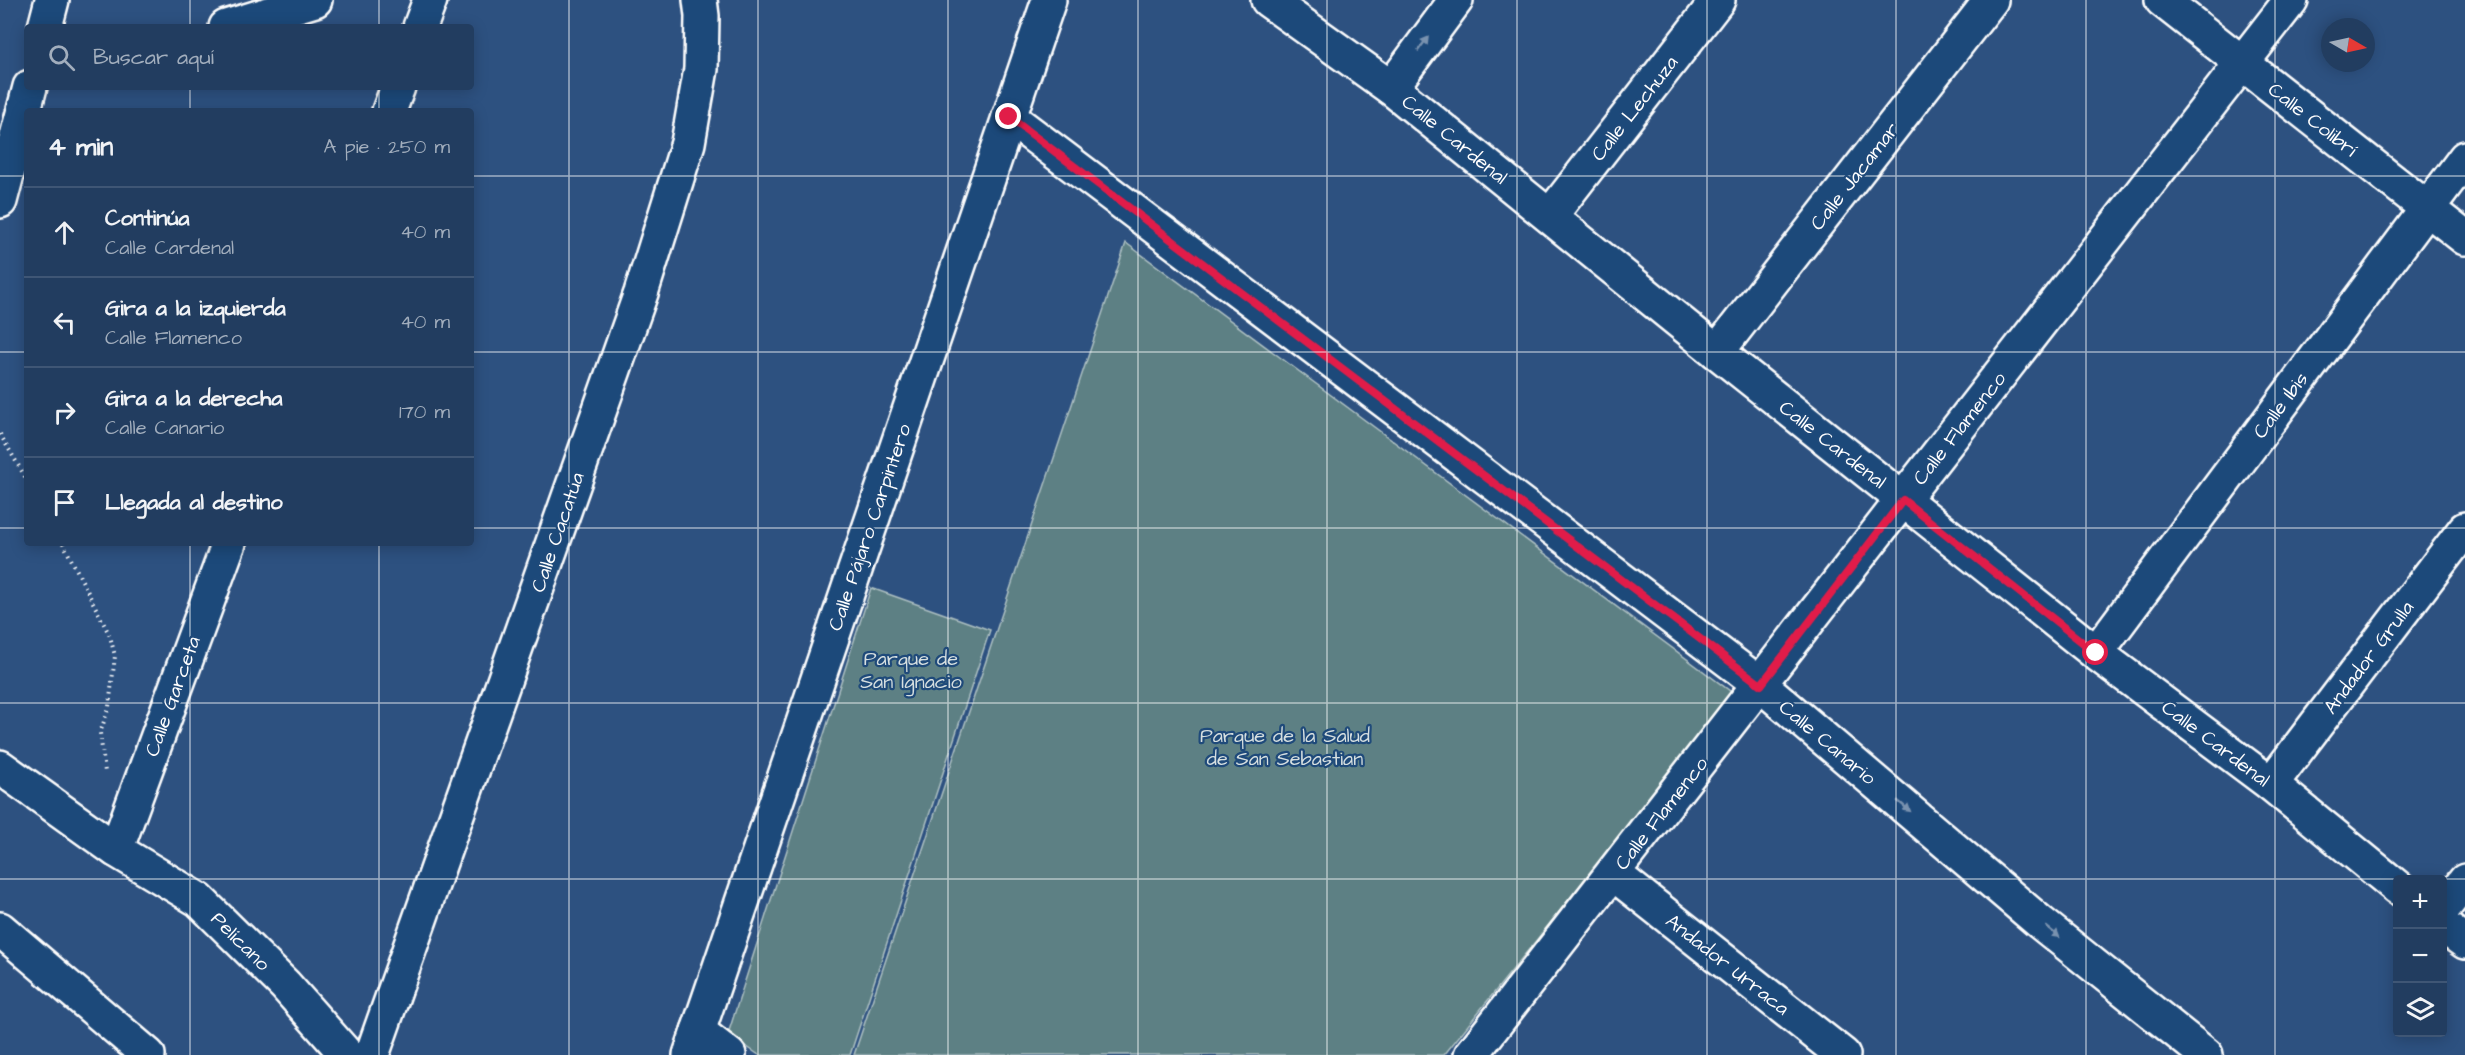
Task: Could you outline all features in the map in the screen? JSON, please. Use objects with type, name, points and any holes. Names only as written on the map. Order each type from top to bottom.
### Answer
[{"type":"street","points":[[46,24],[52,0]]},
{"type":"street","points":[[236,24],[315,0]]},
{"type":"street","points":[[421,24],[430,0]]},
{"type":"street","name":"Calle Cacatúa","points":[[372,1055],[648,272],[688,142],[701,69],[700,0]]},
{"type":"street","name":"Calle Pájaro Carpintero","points":[[694,1043],[1049,0]]},
{"type":"street","name":"Calle Cardenal","points":[[1268,0],[1390,88],[1903,500],[2096,653],[2271,784],[2393,885]]},
{"type":"street","points":[[1390,88],[1456,0]]},
{"type":"street","name":"Calle Lechuza","points":[[1550,216],[1718,0]]},
{"type":"street","name":"Calle Jacamar","points":[[1717,352],[1991,0]]},
{"type":"street","name":"Calle Colibrí","points":[[2162,0],[2465,238]]},
{"type":"street","name":"Calle Flamenco","points":[[1480,1052],[1614,874],[2291,0]]},
{"type":"street","points":[[24,108],[29,90]]},
{"type":"street","points":[[390,108],[397,90]]},
{"type":"street","points":[[0,201],[24,110]]},
{"type":"street","name":"Calle Canario","points":[[1009,117],[1761,685],[2041,923],[2206,1055]]},
{"type":"street","name":"Calle Ibis","points":[[2096,653],[2465,158]]},
{"type":"street","name":"Andador Grulla","points":[[2271,784],[2465,529]]},
{"type":"street","name":"Calle Garceta","points":[[116,850],[228,546]]},
{"type":"street","name":"Pelícano","points":[[0,767],[116,850],[199,900],[285,985],[347,1055]]},
{"type":"street","name":"Andador Urraca","points":[[1614,874],[1843,1055]]},
{"type":"street","points":[[2447,904],[2465,881]]},
{"type":"street","points":[[0,929],[148,1055]]},
{"type":"street","points":[[2447,929],[2465,942]]},
{"type":"street","points":[[694,1043],[729,1055]]},
{"type":"path","points":[[0,434],[24,475]]},
{"type":"path","points":[[65,546],[110,636],[115,656],[109,707],[100,733],[106,779]]},
{"type":"green space","name":"Parque de la Salud de San Sebastian","points":[[1126,243],[1734,694],[1444,1055],[854,1055]]},
{"type":"green space","name":"Parque de San Ignacio","points":[[871,588],[990,630],[850,1055],[759,1055],[728,1034]]},
{"type":"route","points":[[1009,117],[1761,685],[1903,500],[2096,653]]}]
